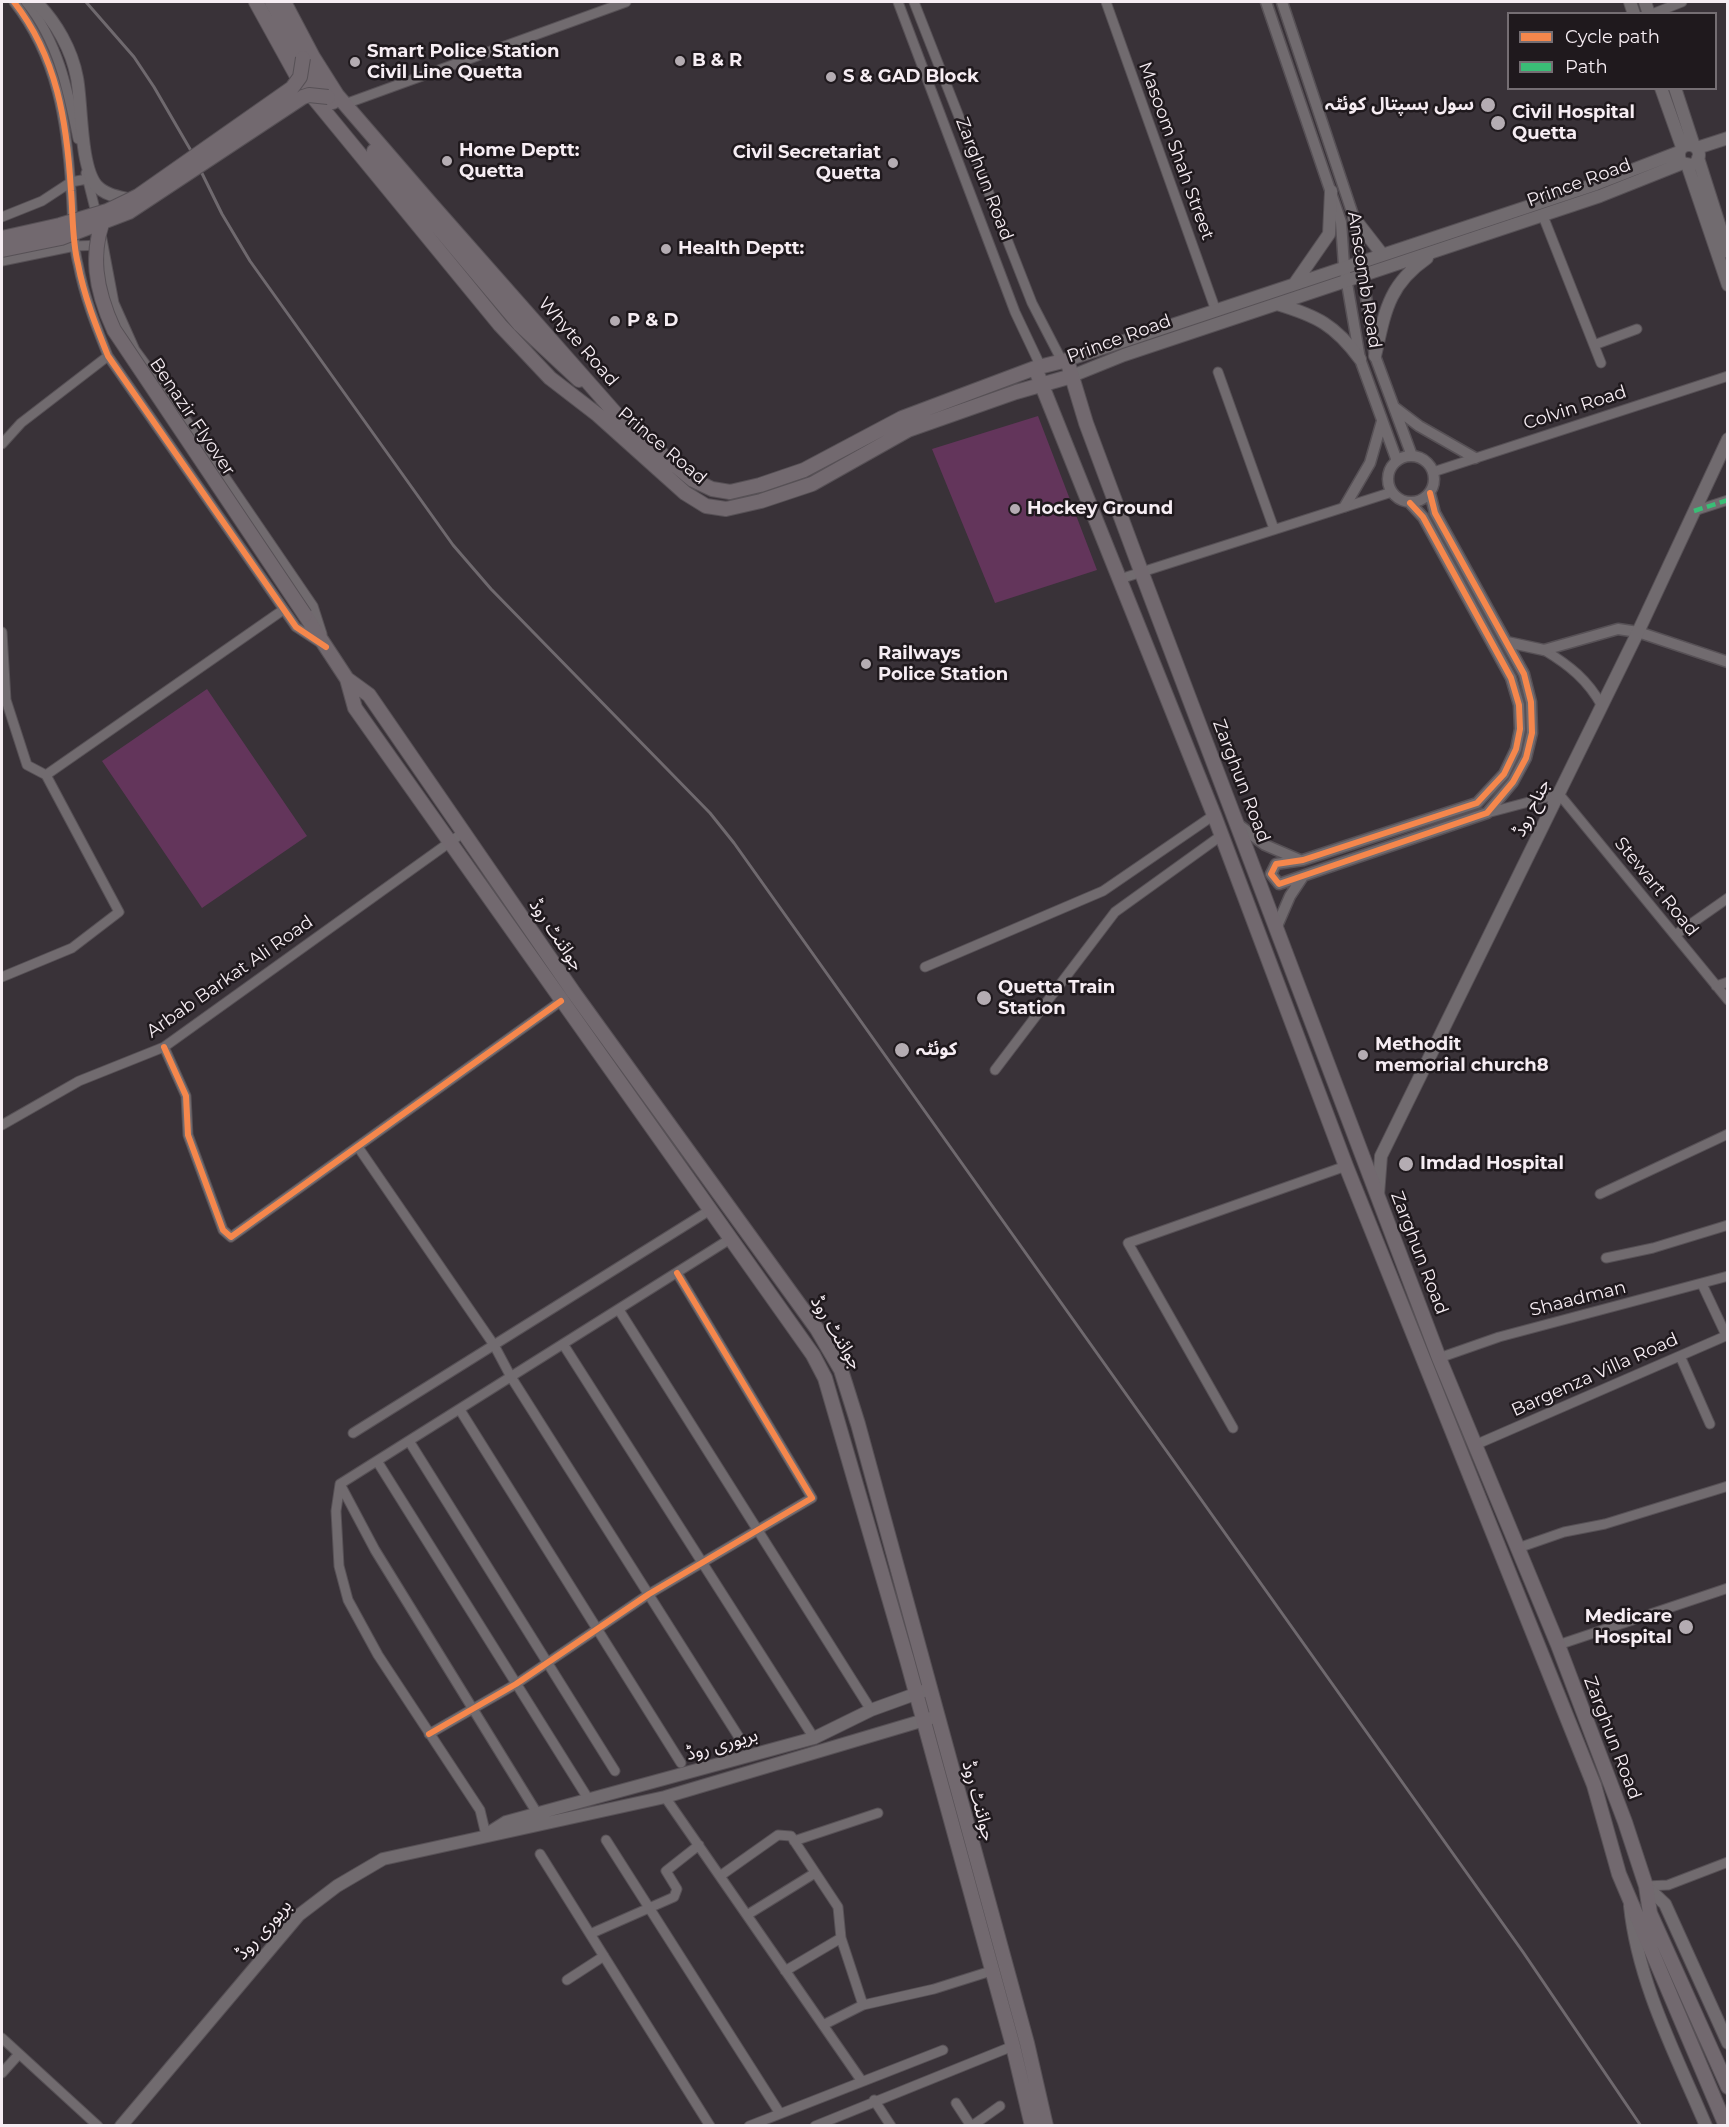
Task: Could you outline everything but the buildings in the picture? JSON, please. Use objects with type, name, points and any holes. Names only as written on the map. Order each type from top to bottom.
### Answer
[{"type":"main road","points":[[36,2],[61,34],[77,75],[83,134],[91,177],[103,190],[131,200]]},
{"type":"main road","name":"Whyte Road","points":[[256,2],[299,80],[500,325],[550,378],[598,415]]},
{"type":"main road","points":[[272,2],[328,97],[520,325],[553,358]]},
{"type":"main road","name":"Whyte Road","points":[[284,2],[313,57],[345,104],[607,403]]},
{"type":"main road","points":[[2,238],[105,217],[292,88],[300,77],[303,58]]},
{"type":"main road","points":[[1662,90],[1728,252]]},
{"type":"main road","points":[[1675,90],[1689,154],[1728,285]]},
{"type":"main road","points":[[2,250],[61,238],[105,217],[144,204],[303,97],[309,95],[328,97]]},
{"type":"main road","name":"Prince Road","points":[[598,415],[685,493],[706,506],[726,509],[760,501],[812,484],[908,430],[1071,376],[1124,355],[1347,279],[1600,196],[1728,138]]},
{"type":"main road","name":"Prince Road","points":[[607,403],[633,431],[693,480],[712,489],[730,492],[760,485],[804,470],[902,418],[1038,368],[1689,154]]},
{"type":"main road","points":[[1294,284],[1329,234],[1331,191]]},
{"type":"main road","name":"Benazir Flyover","points":[[105,217],[96,246],[96,275],[101,303],[114,330],[304,615]]},
{"type":"main road","points":[[1354,218],[1382,255]]},
{"type":"main road","points":[[1375,356],[1388,302],[1397,286],[1409,271],[1441,249]]},
{"type":"main road","points":[[1277,304],[1308,313],[1329,324],[1345,339],[1360,359]]},
{"type":"main road","name":"Whyte Road","points":[[553,358],[598,415]]},
{"type":"main road","name":"Whyte Road","points":[[553,358],[607,403]]},
{"type":"main road","name":"Zarghun Road","points":[[1064,361],[1439,1358],[1558,1645],[1625,1822],[1646,1886],[1665,1904],[1728,2043]]},
{"type":"main road","name":"Zarghun Road","points":[[1038,368],[1041,385],[1222,835],[1346,1166],[1594,1785],[1619,1874],[1726,2126]]},
{"type":"main road","name":"جناح روڈ","points":[[1378,1195],[1381,1156],[1638,632],[1728,439]]},
{"type":"main road","name":"جوائنٹ روڈ","points":[[304,615],[346,679],[355,708],[448,843],[813,1355],[831,1390],[1027,2043],[1046,2126]]},
{"type":"main road","name":"جوائنٹ روڈ","points":[[346,679],[369,695],[574,993],[817,1329],[841,1370],[858,1424],[922,1690]]},
{"type":"main road","name":"بریوری روڈ","points":[[486,1835],[506,1822],[814,1738],[871,1710],[922,1690]]},
{"type":"main road","name":"جوائنٹ روڈ","points":[[930,1718],[991,1971],[1013,2046],[1032,2126]]},
{"type":"main road","name":"بریوری روڈ","points":[[121,2126],[299,1915],[337,1886],[383,1859],[486,1835],[510,1833],[665,1797],[930,1718]]},
{"type":"main road","points":[[1646,1886],[1650,1913],[1728,2086]]},
{"type":"main road","name":"Zarghun Road","points":[[1629,1896],[1633,1930],[1648,1988],[1706,2126]]},
{"type":"street","points":[[14,2],[42,43],[49,61],[66,137],[75,246],[89,306],[108,356],[283,610],[296,627],[326,647]]},
{"type":"street","points":[[26,2],[44,27],[67,87],[104,244],[114,303],[135,351],[182,414],[314,606],[326,647]]},
{"type":"street","points":[[345,104],[626,2]]},
{"type":"street","name":"Zarghun Road","points":[[898,2],[1038,368]]},
{"type":"street","name":"Zarghun Road","points":[[917,2],[1032,303],[1064,361]]},
{"type":"street","name":"Masoom Shah Street","points":[[1106,2],[1216,311]]},
{"type":"street","name":"Anscomb Road","points":[[1266,2],[1341,222],[1344,266],[1360,359],[1397,461]]},
{"type":"street","name":"Anscomb Road","points":[[1282,2],[1354,218],[1375,356],[1412,456]]},
{"type":"street","points":[[1656,12],[1682,2]]},
{"type":"street","points":[[2,217],[42,201],[71,182],[87,179]]},
{"type":"street","points":[[1543,216],[1601,363]]},
{"type":"street","points":[[2,261],[75,246],[104,244]]},
{"type":"street","points":[[1594,345],[1637,330]]},
{"type":"street","points":[[2,444],[21,423],[108,356]]},
{"type":"street","points":[[1218,372],[1274,529]]},
{"type":"street","name":"Colvin Road","points":[[1433,472],[1728,376]]},
{"type":"street","points":[[1394,407],[1419,426],[1475,458]]},
{"type":"street","points":[[1345,507],[1370,463],[1382,421]]},
{"type":"street","points":[[1430,494],[1410,503],[1400,500],[1392,492],[1388,476],[1397,461],[1412,456],[1423,459],[1433,472],[1434,483],[1430,494],[1435,513],[1524,674],[1531,702],[1532,733],[1526,758],[1518,774],[1487,813]]},
{"type":"street","points":[[1120,579],[1141,570],[1392,492]]},
{"type":"street","points":[[1694,511],[1728,500]]},
{"type":"street","points":[[1410,503],[1423,518],[1511,678],[1519,705],[1520,729],[1516,749],[1504,774],[1477,803],[1303,860],[1276,864],[1271,874],[1279,884],[1303,878],[1487,813],[1559,794]]},
{"type":"street","points":[[46,775],[283,610]]},
{"type":"street","points":[[1544,650],[1618,629],[1638,632],[1728,662]]},
{"type":"street","points":[[2,633],[6,700],[27,765],[46,775],[118,912],[72,948],[2,977]]},
{"type":"street","points":[[1507,642],[1544,650],[1578,673],[1593,689],[1602,706]]},
{"type":"street","name":"Stewart Road","points":[[1559,794],[1728,1000]]},
{"type":"street","points":[[925,967],[1103,891],[1214,815]]},
{"type":"street","points":[[1239,825],[1265,845],[1303,860]]},
{"type":"street","name":"Arbab Barkat Ali Road","points":[[2,1125],[79,1081],[164,1047],[464,832]]},
{"type":"street","points":[[995,1070],[1114,912],[1222,835]]},
{"type":"street","points":[[1276,926],[1290,896],[1303,878]]},
{"type":"street","points":[[1675,935],[1728,898]]},
{"type":"street","points":[[1716,986],[1728,982]]},
{"type":"street","points":[[164,1047],[186,1096],[188,1135],[223,1230],[231,1238],[561,1001]]},
{"type":"street","points":[[1600,1194],[1728,1134]]},
{"type":"street","points":[[358,1147],[494,1345],[511,1377],[742,1743]]},
{"type":"street","points":[[1233,1428],[1128,1243],[1346,1166]]},
{"type":"street","points":[[352,1433],[710,1210]]},
{"type":"street","points":[[1606,1258],[1653,1248],[1728,1225]]},
{"type":"street","points":[[486,1835],[480,1810],[378,1655],[348,1600],[339,1566],[336,1511],[340,1484],[730,1239]]},
{"type":"street","points":[[429,1734],[516,1684],[649,1594],[812,1498],[677,1273]]},
{"type":"street","name":"Shaadman","points":[[1439,1358],[1545,1324],[1728,1276]]},
{"type":"street","points":[[1702,1284],[1727,1335]]},
{"type":"street","points":[[619,1310],[871,1710]]},
{"type":"street","name":"Bargenza Villa Road","points":[[1475,1445],[1727,1335]]},
{"type":"street","points":[[563,1344],[814,1738]]},
{"type":"street","points":[[1680,1356],[1710,1424]]},
{"type":"street","points":[[460,1410],[681,1763]]},
{"type":"street","points":[[409,1441],[615,1771]]},
{"type":"street","points":[[377,1461],[589,1800]]},
{"type":"street","points":[[340,1484],[375,1550],[537,1813]]},
{"type":"street","points":[[1518,1548],[1564,1532],[1605,1524],[1728,1486]]},
{"type":"street","points":[[1558,1645],[1728,1588]]},
{"type":"street","points":[[665,1797],[861,2080]]},
{"type":"street","points":[[794,1841],[878,1813]]},
{"type":"street","points":[[720,1876],[778,1835],[785,1834],[794,1841],[838,1907],[841,1938],[863,2005]]},
{"type":"street","points":[[606,1840],[652,1908],[779,2112]]},
{"type":"street","points":[[590,1934],[652,1908],[676,1892],[666,1871],[699,1845]]},
{"type":"street","points":[[540,1854],[710,2126]]},
{"type":"street","points":[[1646,1886],[1668,1885],[1728,1862]]},
{"type":"street","points":[[747,1915],[815,1872]]},
{"type":"street","points":[[785,1971],[841,1938]]},
{"type":"street","points":[[567,1980],[604,1956]]},
{"type":"street","points":[[823,2025],[863,2005],[934,1989],[991,1971]]},
{"type":"street","points":[[2,2038],[98,2126]]},
{"type":"street","points":[[815,2126],[874,2100],[1013,2046]]},
{"type":"street","points":[[749,2126],[779,2112],[943,2050]]},
{"type":"street","points":[[2,2073],[19,2054]]},
{"type":"street","points":[[874,2100],[891,2126]]},
{"type":"street","points":[[956,2103],[972,2126],[1000,2106]]},
{"type":"shaded area","name":"Hockey Ground","points":[[1038,416],[1097,570],[995,603],[932,449]]},
{"type":"shaded area","points":[[207,689],[307,836],[202,908],[102,761]]},
{"type":"railway","points":[[86,2],[134,57],[154,87],[190,149],[222,214],[250,261],[453,545],[491,589],[710,813],[734,843],[1523,1952],[1641,2126]]},
{"type":"marked path","points":[[1694,511],[1728,500]]},
{"type":"cycle path","points":[[14,2],[29,23],[40,45],[57,91],[63,115],[69,165],[76,255],[87,299],[108,356],[296,627],[326,647]]},
{"type":"cycle path","points":[[1410,503],[1423,517],[1511,678],[1519,705],[1520,729],[1516,749],[1504,774],[1477,803],[1303,860],[1276,864],[1271,874],[1279,884],[1487,813],[1513,782],[1526,758],[1532,733],[1531,702],[1524,674],[1435,513],[1430,493]]},
{"type":"cycle path","points":[[164,1047],[186,1096],[188,1135],[223,1230],[231,1237],[561,1001]]},
{"type":"cycle path","points":[[429,1734],[516,1684],[649,1594],[812,1498],[677,1273]]},
{"type":"place","name":"B & R","points":[[680,61]]},
{"type":"place","name":"Smart Police Station Civil Line Quetta","points":[[355,62]]},
{"type":"place","name":"S & GAD Block","points":[[831,77]]},
{"type":"place","name":"سول ہسپتال کوئٹہ","points":[[1488,105]]},
{"type":"place","name":"Civil Hospital Quetta","points":[[1498,123]]},
{"type":"place","name":"Home Deptt: Quetta","points":[[447,161]]},
{"type":"place","name":"Civil Secretariat Quetta","points":[[893,163]]},
{"type":"place","name":"Health Deptt:","points":[[666,249]]},
{"type":"place","name":"P & D","points":[[615,321]]},
{"type":"place","name":"Hockey Ground","points":[[1015,509]]},
{"type":"place","name":"Railways Police Station","points":[[866,664]]},
{"type":"place","name":"Quetta Train Station","points":[[984,998]]},
{"type":"place","name":"کوئٹہ","points":[[902,1050]]},
{"type":"place","name":"Methodit memorial church8","points":[[1363,1055]]},
{"type":"place","name":"Imdad Hospital","points":[[1406,1164]]},
{"type":"place","name":"Medicare Hospital","points":[[1686,1627]]}]
